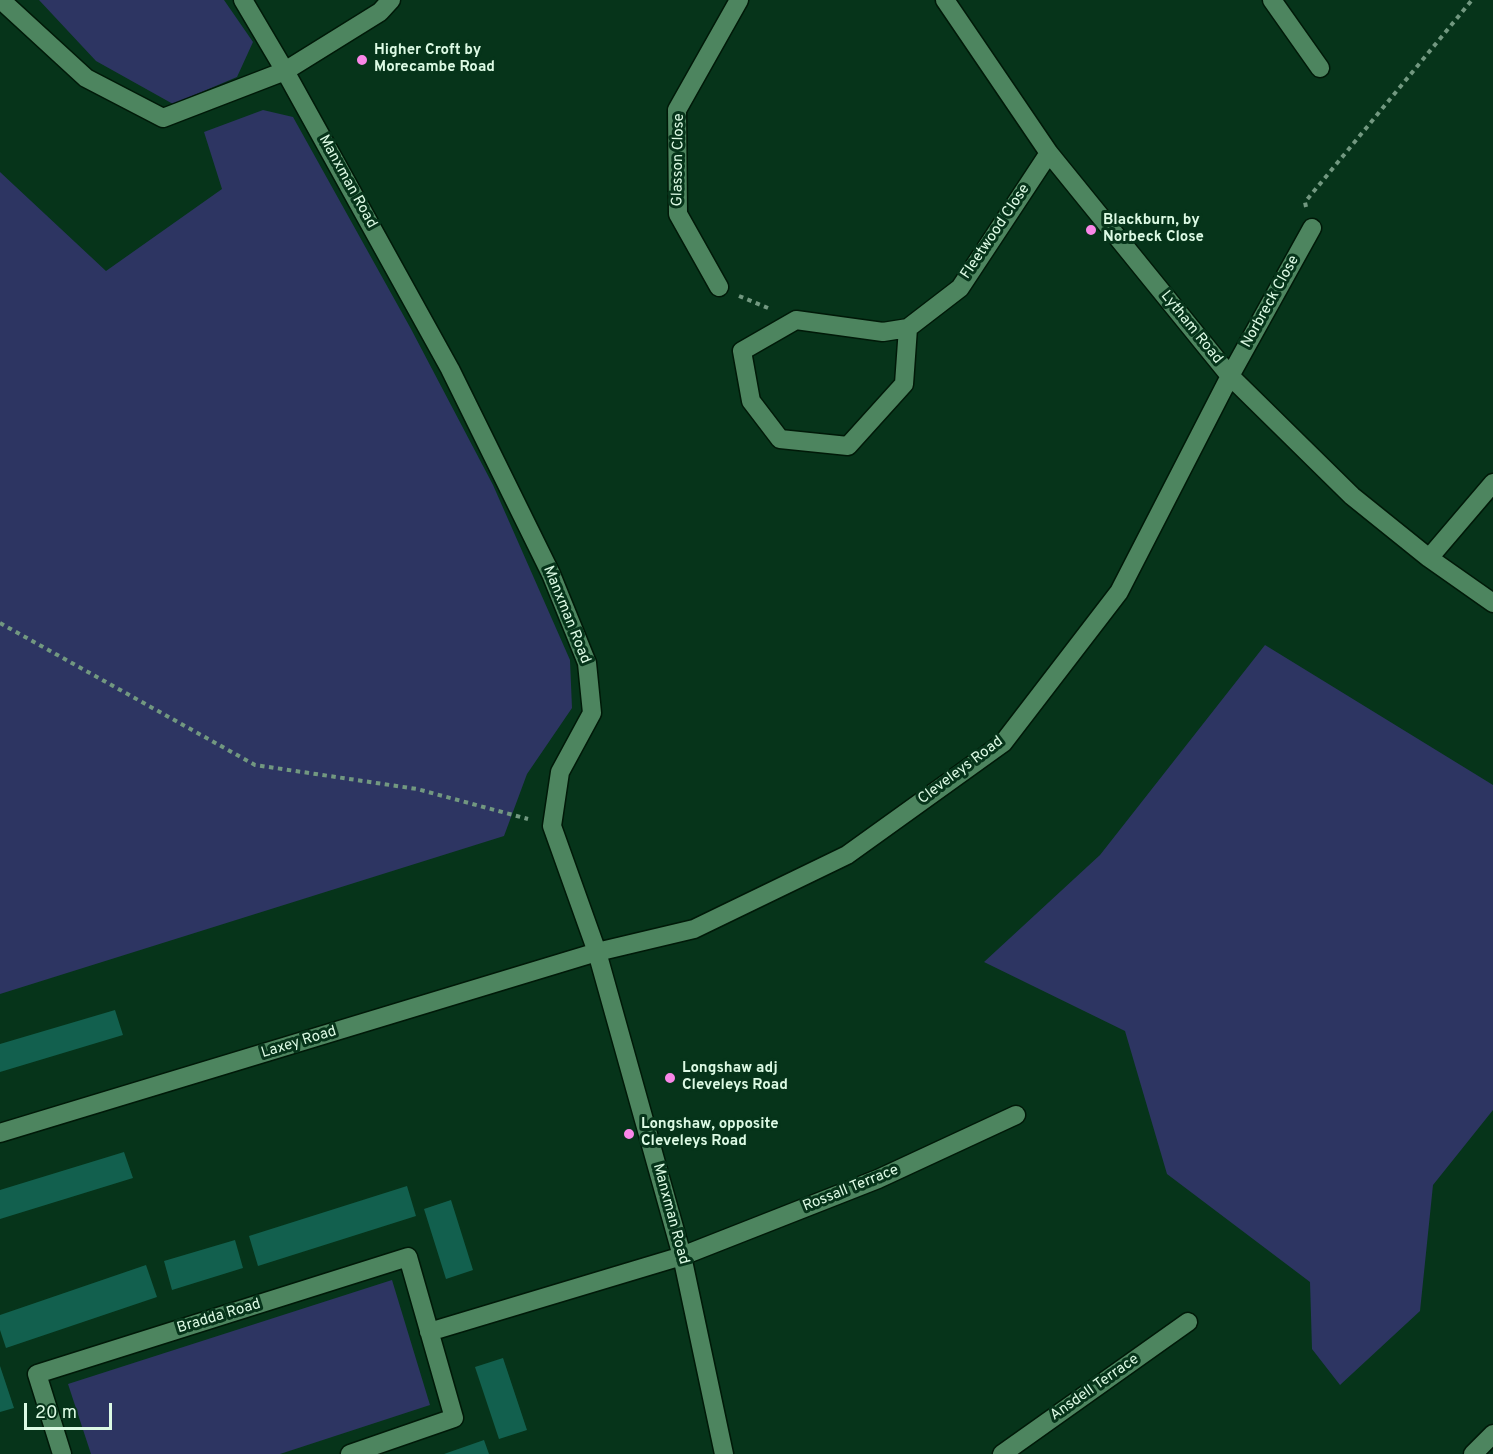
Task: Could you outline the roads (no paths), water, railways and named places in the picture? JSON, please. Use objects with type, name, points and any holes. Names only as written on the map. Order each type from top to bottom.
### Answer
[{"type":"street","points":[[1,0],[86,78],[163,118],[285,71],[380,12],[391,0]]},
{"type":"street","name":"Manxman Road","points":[[243,0],[285,71],[450,369],[551,574],[587,663],[592,713],[560,772],[552,825],[597,952],[682,1256],[724,1454]]},
{"type":"street","name":"Glasson Close","points":[[720,287],[678,214],[677,110],[738,0]]},
{"type":"street","name":"Lytham Road","points":[[945,0],[1049,153],[1230,376],[1352,496],[1429,558],[1493,603]]},
{"type":"street","points":[[1272,0],[1320,68]]},
{"type":"street","name":"Fleetwood Close","points":[[908,328],[960,288],[1049,153]]},
{"type":"street","name":"Norbreck Close","points":[[1230,376],[1312,228]]},
{"type":"street","points":[[796,320],[883,332],[908,328],[904,384],[848,446],[780,439],[751,401],[742,351],[796,320]]},
{"type":"street","name":"Cleveleys Road","points":[[597,952],[694,929],[847,855],[1003,743],[1119,592],[1230,376]]},
{"type":"street","points":[[1429,558],[1493,483]]},
{"type":"street","name":"Laxey Road","points":[[0,1133],[597,952]]},
{"type":"street","name":"Rossall Terrace","points":[[682,1256],[878,1179],[1016,1115]]},
{"type":"street","points":[[429,1332],[682,1256]]},
{"type":"street","name":"Bradda Road","points":[[62,1454],[37,1374],[408,1257],[454,1418],[350,1454]]},
{"type":"street","name":"Ansdell Terrace","points":[[1002,1454],[1188,1322]]},
{"type":"street","points":[[1473,1454],[1493,1434]]},
{"type":"place","name":"Higher Croft by Morecambe Road","points":[[362,60]]},
{"type":"place","name":"Blackburn, by Norbeck Close","points":[[1091,230]]},
{"type":"place","name":"Longshaw adj Cleveleys Road","points":[[670,1078]]},
{"type":"place","name":"Longshaw, opposite Cleveleys Road","points":[[629,1134]]}]
